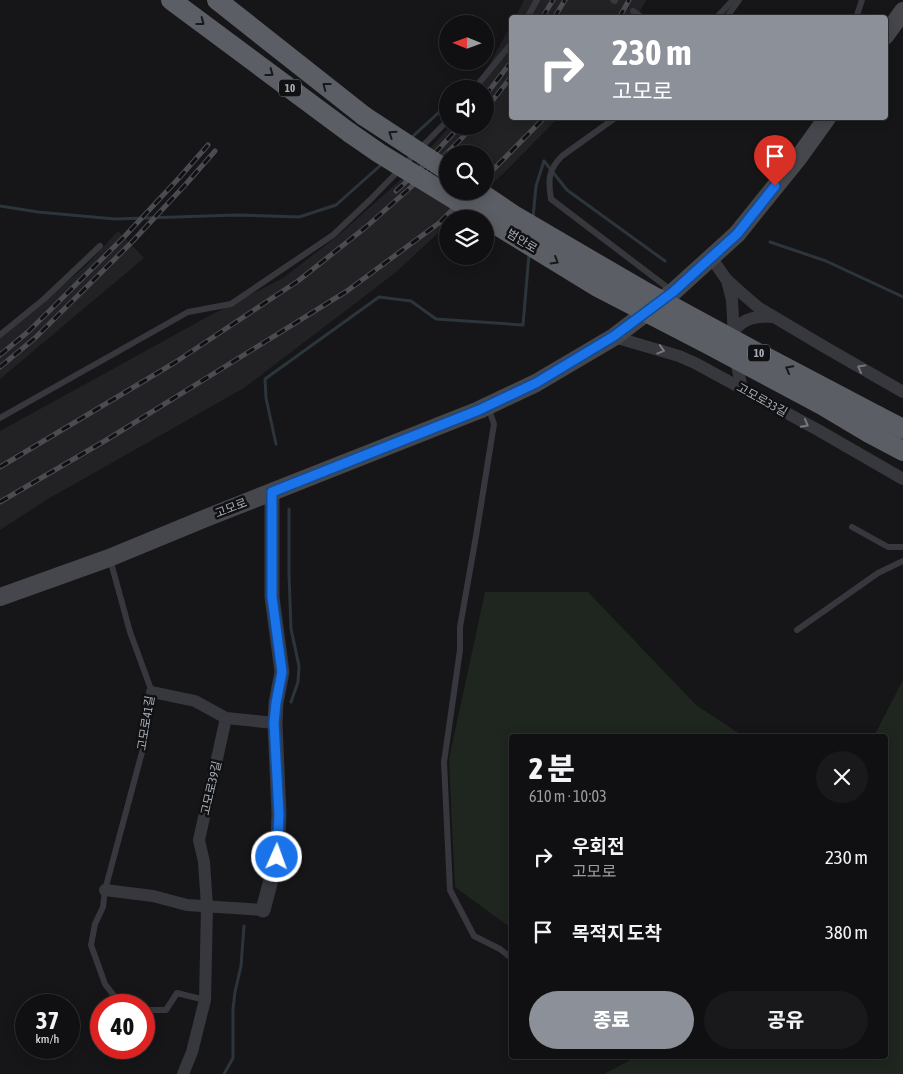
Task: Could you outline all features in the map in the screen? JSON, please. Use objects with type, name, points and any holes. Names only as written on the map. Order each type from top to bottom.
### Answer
[{"type":"highway","name":"범안로","points":[[171,0],[350,133],[395,163],[596,286],[708,344],[874,424],[903,429]]},
{"type":"highway","name":"10","points":[[217,0],[364,116],[439,165]]},
{"type":"highway","name":"범안로","points":[[491,200],[629,283],[756,352],[874,424]]},
{"type":"highway","name":"10","points":[[874,424],[903,451]]},
{"type":"main road","points":[[888,33],[901,19]]},
{"type":"main road","name":"고모로","points":[[0,597],[109,558],[487,406],[536,383],[614,336],[673,292],[737,234],[799,157],[826,120]]},
{"type":"street","points":[[711,257],[726,279],[748,300],[903,392]]},
{"type":"street","points":[[726,279],[732,300],[735,356],[742,389]]},
{"type":"street","points":[[734,331],[738,325],[748,320],[759,317],[774,317]]},
{"type":"street","name":"고모로33길","points":[[614,336],[695,362],[903,479]]},
{"type":"street","points":[[105,890],[153,896],[187,905],[263,910],[277,857],[279,814],[274,723],[282,672],[272,597],[272,492]]},
{"type":"street","points":[[152,692],[195,701],[226,718],[274,723]]},
{"type":"street","name":"고모로39길","points":[[183,1074],[192,1052],[205,1000],[207,906],[204,862],[199,840],[226,718]]},
{"type":"lane","points":[[528,15],[536,0]]},
{"type":"lane","points":[[719,15],[733,0]]},
{"type":"lane","points":[[728,15],[739,0]]},
{"type":"lane","points":[[857,15],[862,0]]},
{"type":"lane","points":[[633,12],[638,15]]},
{"type":"lane","points":[[481,80],[509,46]]},
{"type":"lane","points":[[611,120],[562,156],[550,172],[549,186],[551,199],[673,292]]},
{"type":"lane","points":[[0,418],[188,312],[231,304],[333,235],[439,129]]},
{"type":"lane","points":[[0,335],[44,299],[100,246]]},
{"type":"lane","points":[[487,406],[494,424],[460,627],[460,650],[444,762],[450,890],[474,936],[500,949],[509,956]]},
{"type":"lane","points":[[852,527],[888,547],[903,547]]},
{"type":"lane","name":"고모로41길","points":[[109,558],[130,632],[152,692],[145,741],[105,890],[103,907],[95,924],[91,945],[105,984],[113,994]]},
{"type":"lane","points":[[797,630],[878,573],[903,561]]},
{"type":"lane","points":[[155,1010],[166,1010],[177,993],[205,1000]]},
{"type":"shaded area","points":[[524,0],[646,0],[638,15],[516,15]]},
{"type":"shaded area","points":[[509,28],[509,120],[556,120],[494,182],[494,145],[439,145],[439,200],[474,200],[464,210],[439,210],[439,232],[395,273],[244,388],[48,499],[0,530],[0,431],[209,316],[283,278],[340,234],[407,174],[442,135],[494,135],[494,80],[481,80],[487,70],[494,70],[494,56]]},
{"type":"shaded area","points":[[118,231],[144,258],[0,379],[0,336],[86,266]]},
{"type":"shaded area","points":[[485,592],[588,592],[696,705],[740,734],[509,734],[509,927],[455,887],[449,759]]},
{"type":"shaded area","points":[[903,680],[903,1074],[604,1074],[632,1059],[888,1059],[888,734],[875,734]]},
{"type":"waterway","points":[[411,138],[439,112]]},
{"type":"waterway","points":[[544,161],[567,190],[665,261]]},
{"type":"waterway","points":[[533,218],[536,186],[544,161]]},
{"type":"waterway","points":[[0,206],[38,212],[115,219],[237,215],[299,217],[336,205],[382,164]]},
{"type":"waterway","points":[[770,242],[826,261],[903,297]]},
{"type":"waterway","points":[[276,444],[266,398],[265,379],[379,297],[411,301],[436,319],[523,325],[529,254]]},
{"type":"waterway","points":[[289,509],[291,629],[299,666],[298,682],[291,702]]},
{"type":"waterway","points":[[224,1074],[233,1058],[233,1009],[241,966],[244,926]]},
{"type":"railway","points":[[544,15],[553,0]]},
{"type":"railway","points":[[556,15],[565,0]]},
{"type":"railway","points":[[621,15],[629,0]]},
{"type":"railway","points":[[494,84],[509,65]]},
{"type":"railway","points":[[494,99],[509,80]]},
{"type":"railway","points":[[494,169],[542,120]]},
{"type":"railway","points":[[396,191],[422,167],[452,135]]},
{"type":"railway","points":[[0,467],[174,363],[298,281],[366,227],[429,171],[465,135]]},
{"type":"railway","points":[[0,355],[29,331],[124,237],[208,145]]},
{"type":"railway","points":[[0,367],[35,338],[131,243],[215,151]]},
{"type":"railway","points":[[0,502],[108,439],[347,291],[439,223],[462,200]]},
{"type":"route","points":[[277,857],[279,814],[274,723],[282,672],[272,597],[272,492],[479,410],[536,383],[614,336],[673,292],[737,234],[775,186]]}]
